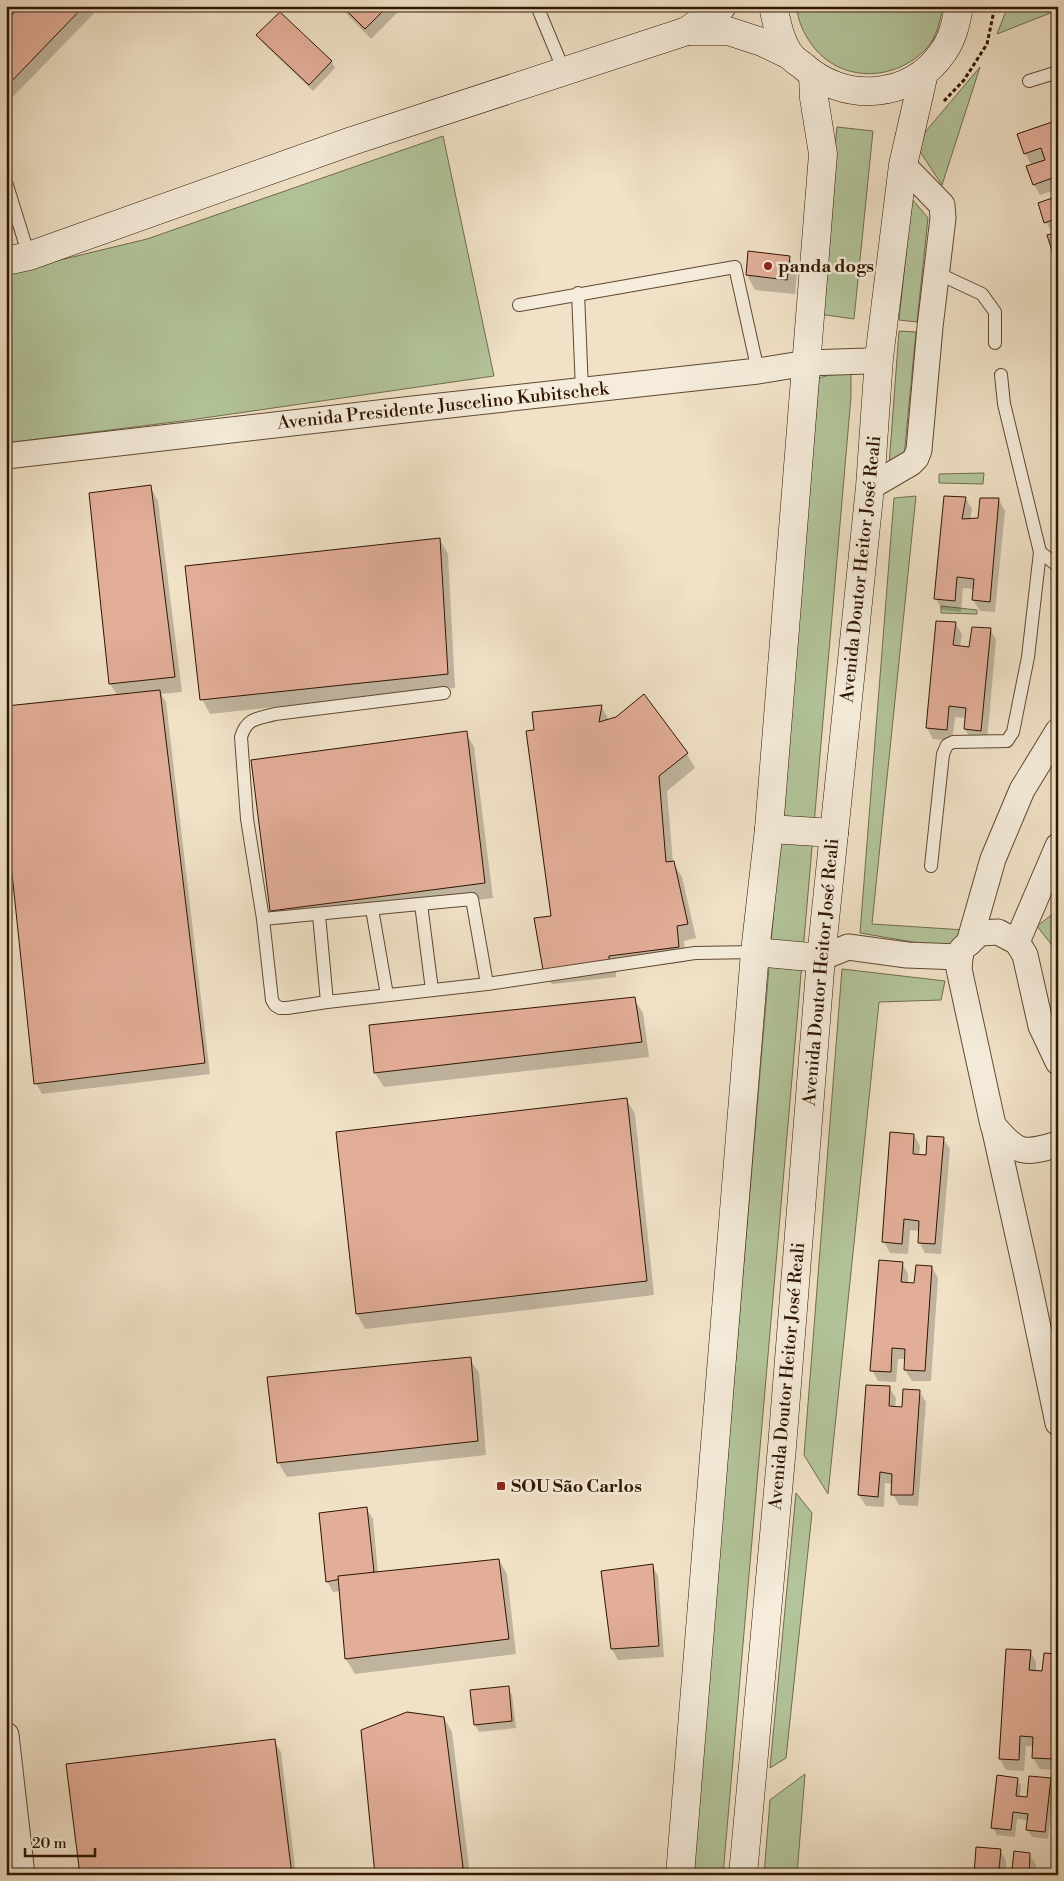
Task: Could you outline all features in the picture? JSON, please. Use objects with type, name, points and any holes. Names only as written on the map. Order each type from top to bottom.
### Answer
[{"type":"main road","points":[[18,258],[352,141],[687,31],[722,6]]},
{"type":"main road","points":[[774,6],[779,32],[791,56]]},
{"type":"main road","points":[[687,31],[728,31],[762,42],[791,56],[813,76],[840,88],[869,92],[898,87],[924,73],[943,53],[955,28],[959,6]]},
{"type":"main road","name":"Avenida Doutor Heitor José Reali","points":[[743,1875],[782,1447],[821,958],[870,487],[879,358],[904,165],[924,73]]},
{"type":"main road","points":[[680,1875],[755,952],[769,829],[823,154],[814,98],[813,76]]},
{"type":"main road","points":[[769,829],[834,833]]},
{"type":"main road","points":[[755,952],[821,958]]},
{"type":"street","points":[[870,487],[912,463],[920,450],[943,218],[942,205],[904,165]]},
{"type":"street","name":"Avenida Presidente Juscelino Kubitschek","points":[[6,456],[758,371],[807,363],[879,358]]},
{"type":"street","points":[[1058,731],[1022,790],[994,858],[959,969],[1058,1423]]},
{"type":"street","points":[[1017,942],[1058,846]]},
{"type":"street","points":[[821,958],[848,947],[907,955],[964,950],[980,933],[998,932],[1017,942],[1026,962],[1041,1026],[1058,1062]]},
{"type":"street","points":[[993,1125],[1010,1145],[1033,1152],[1058,1144]]},
{"type":"street","points":[[6,1735],[22,1875]]},
{"type":"lane","points":[[537,6],[564,71]]},
{"type":"lane","points":[[1029,81],[1058,72]]},
{"type":"lane","points":[[6,182],[18,258]]},
{"type":"lane","points":[[519,305],[578,293],[735,267],[758,371]]},
{"type":"lane","points":[[937,273],[982,294],[995,312],[995,343]]},
{"type":"lane","points":[[578,293],[582,390]]},
{"type":"lane","points":[[931,866],[943,754],[946,746],[953,742],[1007,741],[1013,732],[1028,657],[1040,552],[1004,404],[1001,375]]},
{"type":"lane","points":[[1040,552],[1058,566]]},
{"type":"lane","points":[[444,692],[276,714],[251,721],[244,726],[241,737],[246,819],[263,919],[272,1000],[275,1005],[280,1008],[287,1008],[487,984],[695,953],[755,952]]},
{"type":"lane","points":[[263,919],[472,899],[487,984]]},
{"type":"lane","points":[[421,904],[432,990]]},
{"type":"lane","points":[[372,909],[387,995]]},
{"type":"lane","points":[[319,915],[327,1002]]},
{"type":"path","points":[[939,106],[964,80],[987,44],[996,6]]},
{"type":"green space","points":[[797,6],[943,6],[935,34],[926,49],[913,60],[899,68],[868,74],[852,72],[837,66],[824,57],[812,45],[804,32],[798,16]]},
{"type":"green space","points":[[1008,6],[1058,6],[1058,10],[997,34]]},
{"type":"green space","points":[[980,67],[942,185],[915,144]]},
{"type":"green space","points":[[837,127],[873,131],[854,319],[819,314]]},
{"type":"green space","points":[[443,136],[494,376],[190,420],[6,443],[6,273],[147,239]]},
{"type":"green space","points":[[912,199],[928,218],[917,322],[899,320]]},
{"type":"green space","points":[[899,331],[916,332],[904,457],[889,466]]},
{"type":"green space","points":[[851,369],[851,397],[723,1875],[692,1875],[819,378]]},
{"type":"green space","points":[[984,473],[983,484],[939,483],[939,474]]},
{"type":"green space","points":[[916,496],[872,924],[965,930],[954,949],[860,933],[894,498]]},
{"type":"green space","points":[[941,606],[977,610],[977,614],[941,613]]},
{"type":"green space","points":[[1058,910],[1058,953],[1037,926]]},
{"type":"green space","points":[[842,969],[945,981],[941,1000],[879,1002],[828,1494],[804,1455]]},
{"type":"green space","points":[[796,1493],[812,1513],[786,1758],[770,1768]]},
{"type":"green space","points":[[805,1774],[797,1875],[764,1875],[770,1800]]},
{"type":"building","points":[[21,6],[84,6],[6,87],[6,21]]},
{"type":"building","points":[[342,6],[388,6],[365,29]]},
{"type":"building","points":[[280,12],[332,61],[309,85],[256,35]]},
{"type":"building","points":[[1058,120],[1058,176],[1033,185],[1026,166],[1045,160],[1041,148],[1024,154],[1017,134]]},
{"type":"building","points":[[1058,196],[1058,218],[1044,223],[1038,203]]},
{"type":"building","points":[[1058,232],[1058,252],[1053,254],[1047,235]]},
{"type":"building","name":"panda dogs","points":[[748,251],[790,256],[787,280],[746,275]]},
{"type":"building","points":[[151,485],[175,677],[109,684],[89,493]]},
{"type":"building","points":[[944,496],[966,497],[962,519],[978,518],[980,498],[999,498],[990,602],[972,600],[974,579],[957,577],[955,601],[934,599]]},
{"type":"building","points":[[440,538],[448,674],[200,700],[185,566]]},
{"type":"building","points":[[936,621],[956,622],[953,645],[969,647],[972,627],[991,628],[981,731],[964,729],[966,708],[949,706],[947,730],[926,728]]},
{"type":"building","points":[[160,690],[205,1063],[34,1084],[6,816],[6,706]]},
{"type":"building","points":[[644,694],[688,753],[659,776],[666,862],[674,861],[688,924],[677,926],[679,947],[609,956],[609,962],[543,970],[534,918],[551,916],[526,731],[534,730],[532,712],[602,705],[599,722],[616,717]]},
{"type":"building","points":[[467,731],[485,883],[270,911],[251,760]]},
{"type":"building","points":[[635,997],[642,1042],[374,1073],[369,1025]]},
{"type":"building","points":[[627,1098],[647,1281],[356,1314],[336,1132]]},
{"type":"building","points":[[890,1132],[914,1134],[913,1154],[926,1155],[927,1136],[944,1137],[935,1244],[918,1243],[919,1221],[904,1219],[902,1244],[882,1242]]},
{"type":"building","points":[[879,1260],[903,1262],[901,1282],[914,1283],[916,1265],[932,1266],[925,1371],[904,1370],[905,1349],[892,1348],[891,1372],[870,1371]]},
{"type":"building","points":[[471,1357],[478,1441],[277,1463],[267,1377]]},
{"type":"building","points":[[866,1385],[890,1386],[889,1406],[902,1407],[903,1389],[920,1390],[913,1495],[891,1495],[892,1474],[880,1472],[878,1497],[858,1495]]},
{"type":"building","points":[[367,1507],[374,1572],[326,1582],[319,1513]]},
{"type":"building","points":[[499,1559],[509,1639],[345,1659],[338,1576]]},
{"type":"building","points":[[653,1564],[659,1646],[611,1649],[601,1571]]},
{"type":"building","points":[[1006,1649],[1031,1650],[1029,1670],[1042,1671],[1044,1653],[1058,1654],[1058,1690],[1053,1759],[1032,1758],[1033,1737],[1020,1736],[1019,1760],[999,1759]]},
{"type":"building","points":[[509,1686],[512,1721],[474,1725],[470,1690]]},
{"type":"building","points":[[407,1712],[444,1717],[464,1875],[375,1875],[361,1730]]},
{"type":"building","points":[[275,1739],[292,1875],[80,1875],[66,1764]]},
{"type":"building","points":[[997,1775],[1018,1778],[1016,1796],[1027,1797],[1029,1776],[1051,1778],[1045,1832],[1026,1830],[1028,1814],[1013,1812],[1011,1830],[991,1828]]},
{"type":"building","points":[[976,1847],[1001,1849],[999,1869],[1012,1870],[1014,1851],[1030,1853],[1029,1875],[974,1875]]},
{"type":"place","name":"panda dogs","points":[[768,266]]},
{"type":"place","name":"SOU São Carlos","points":[[501,1486]]}]
